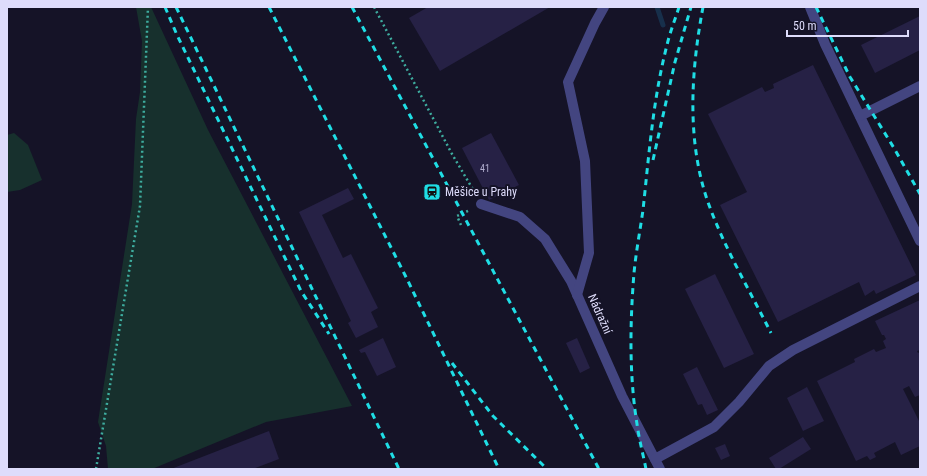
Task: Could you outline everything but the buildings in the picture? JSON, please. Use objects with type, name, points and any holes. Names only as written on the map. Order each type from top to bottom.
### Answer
[{"type":"lane","points":[[577,295],[589,253],[585,161],[568,82],[604,7]]},
{"type":"lane","points":[[810,7],[825,44],[920,241]]},
{"type":"lane","points":[[860,116],[920,86]]},
{"type":"lane","name":"Nádražní","points":[[481,204],[520,217],[544,239],[571,281],[622,396],[660,469]]},
{"type":"lane","points":[[655,459],[714,427],[739,402],[769,366],[793,350],[920,286]]},
{"type":"path","points":[[96,469],[140,206],[148,7]]},
{"type":"path","points":[[374,7],[452,154],[481,204],[456,216],[461,225]]},
{"type":"green space","points":[[136,7],[151,7],[208,130],[352,406],[266,422],[152,469],[108,469],[106,446],[98,422],[132,204],[136,119],[140,92],[142,41]]},
{"type":"green space","points":[[14,133],[28,145],[42,180],[20,190],[7,192],[7,135]]},
{"type":"waterway","points":[[657,7],[663,25]]},
{"type":"railway","points":[[165,7],[177,35],[301,291],[329,334]]},
{"type":"railway","points":[[176,7],[399,469]]},
{"type":"railway","points":[[269,7],[407,279],[499,469]]},
{"type":"railway","points":[[352,7],[599,469]]},
{"type":"railway","points":[[646,469],[634,405],[631,368],[633,292],[635,265],[658,86],[668,40],[679,7]]},
{"type":"railway","points":[[653,160],[675,62],[691,7]]},
{"type":"railway","points":[[703,7],[696,56],[693,106],[694,132],[702,181],[709,205],[722,238],[771,333]]},
{"type":"railway","points":[[816,7],[850,77],[894,148],[920,194]]},
{"type":"railway","points":[[452,363],[493,416],[547,469]]},
{"type":"place","name":"Měšice u Prahy","points":[[432,192]]}]
